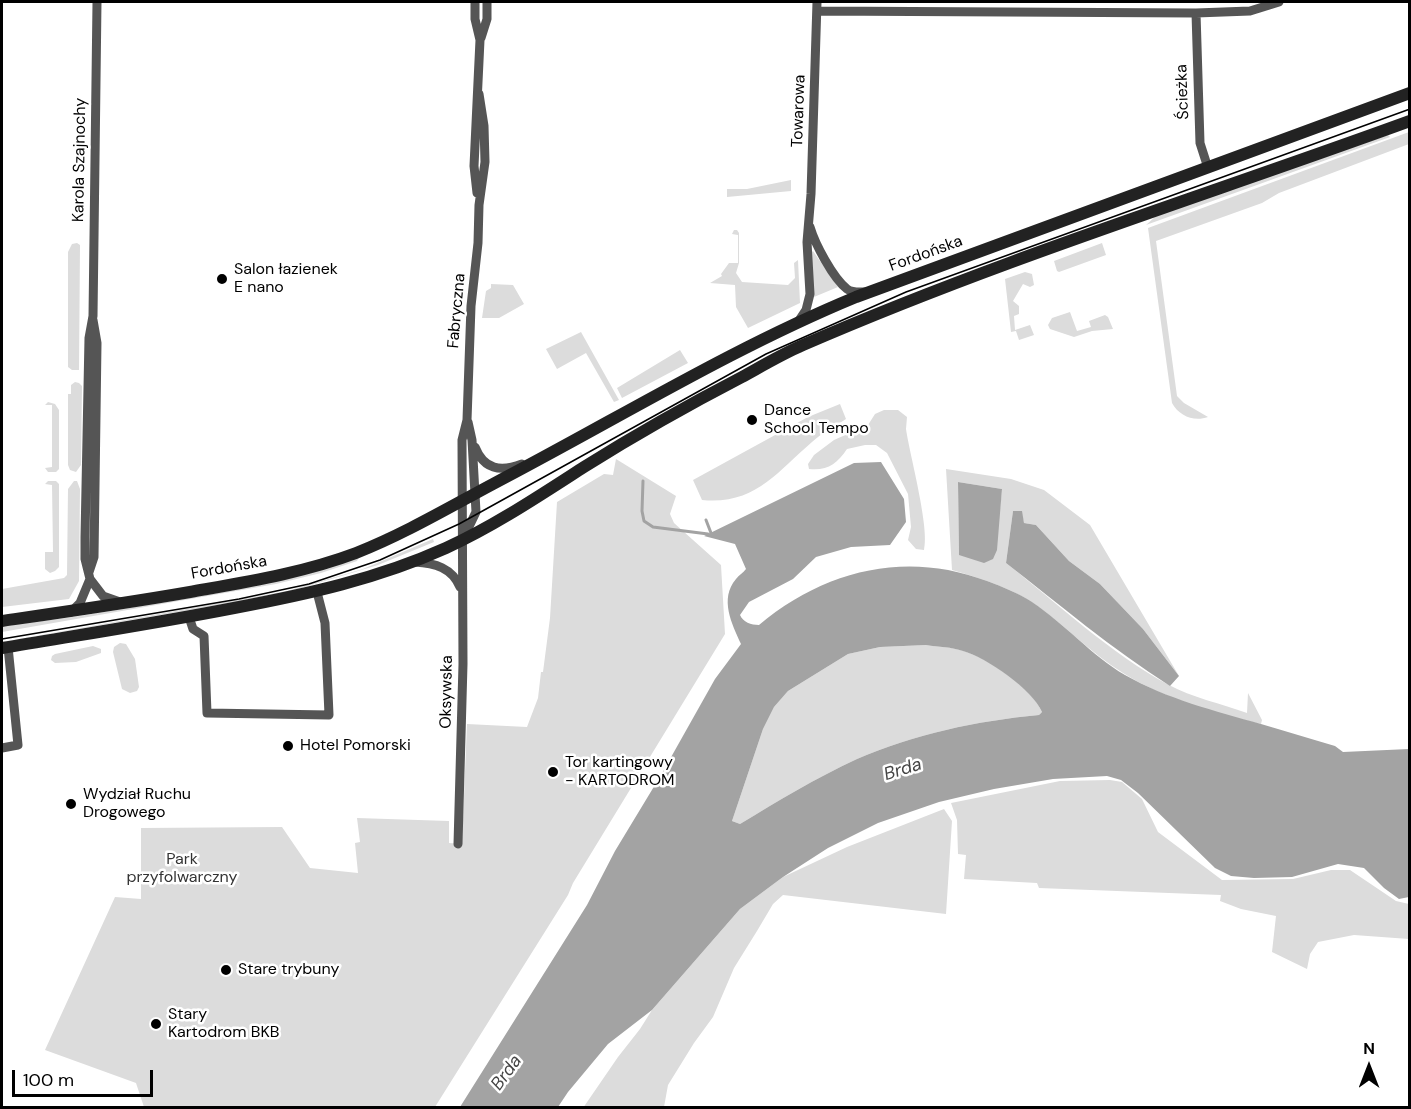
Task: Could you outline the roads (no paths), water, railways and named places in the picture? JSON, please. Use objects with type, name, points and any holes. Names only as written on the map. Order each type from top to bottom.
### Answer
[{"type":"main road","name":"Fordońska","points":[[2,621],[71,612],[261,580],[303,570],[387,540],[747,346],[798,322],[871,292],[1410,93]]},
{"type":"main road","points":[[5,647],[189,617],[317,592],[368,578],[412,562],[462,540],[678,411],[798,347],[1011,262],[1410,121]]},
{"type":"street","name":"Karola Szajnochy","points":[[71,612],[80,603],[94,557],[97,343],[93,318],[97,2]]},
{"type":"street","name":"Fabryczna","points":[[462,540],[456,504],[462,440],[467,420],[471,306],[478,243],[479,205],[474,166],[480,40],[475,19],[475,2]]},
{"type":"street","name":"Fabryczna","points":[[480,40],[487,19],[487,2]]},
{"type":"street","points":[[817,6],[1196,13],[1250,11],[1279,2]]},
{"type":"street","name":"Towarowa","points":[[798,322],[809,302],[807,242],[817,6]]},
{"type":"street","name":"Ścieżka","points":[[1196,13],[1200,143],[1208,168]]},
{"type":"street","name":"Towarowa","points":[[809,222],[821,255],[844,286],[854,292],[871,292]]},
{"type":"street","name":"Fabryczna","points":[[462,540],[475,515],[472,440],[467,420]]},
{"type":"street","points":[[472,440],[483,461],[499,469],[512,467],[552,452]]},
{"type":"street","name":"Oksywska","points":[[458,844],[463,664],[462,540]]},
{"type":"street","points":[[412,562],[432,564],[446,569],[455,578],[462,592]]},
{"type":"street","points":[[89,576],[103,596],[122,603]]},
{"type":"street","points":[[189,617],[193,629],[204,636],[207,713],[329,715],[325,622],[317,592]]},
{"type":"street","points":[[2,748],[18,745],[5,647]]},
{"type":"water","name":"Brda","points":[[881,462],[904,499],[906,522],[890,545],[851,547],[816,557],[793,579],[749,602],[740,615],[745,621],[759,625],[784,606],[811,591],[838,579],[867,571],[896,567],[926,567],[957,572],[993,583],[1027,599],[1113,667],[1174,698],[1335,746],[1343,752],[1409,749],[1409,897],[1399,899],[1364,868],[1338,864],[1292,877],[1231,876],[1215,868],[1138,793],[1121,780],[1107,776],[1053,779],[994,789],[939,802],[878,823],[828,848],[783,877],[740,909],[652,1010],[608,1044],[558,1107],[460,1107],[587,905],[615,851],[715,679],[741,644],[731,620],[728,595],[737,578],[746,569],[735,544],[704,536],[854,463]],"holes":[[[926,645],[959,650],[984,660],[1019,685],[1037,703],[1042,712],[1039,715],[946,730],[901,742],[857,759],[827,774],[740,824],[732,821],[763,729],[774,707],[788,691],[848,654],[880,647]]]},
{"type":"water","points":[[958,482],[1002,489],[997,550],[993,559],[984,563],[959,555]]},
{"type":"water","points":[[1013,511],[1022,511],[1024,523],[1036,525],[1069,561],[1100,584],[1143,629],[1179,676],[1170,686],[1107,642],[1006,563]]},
{"type":"waterway","points":[[643,481],[644,521],[653,527],[708,534]]},
{"type":"waterway","points":[[706,520],[711,533]]},
{"type":"tram line","points":[[2,639],[239,599],[309,584],[380,560],[459,524],[766,354],[906,292],[1410,109]]},
{"type":"place","name":"Salon łazienek E nano","points":[[222,279]]},
{"type":"place","name":"Dance School Tempo","points":[[752,420]]},
{"type":"place","name":"Hotel Pomorski","points":[[288,746]]},
{"type":"place","name":"Tor kartingowy - KARTODROM","points":[[553,772]]},
{"type":"place","name":"Wydział Ruchu Drogowego","points":[[71,804]]},
{"type":"place","name":"Stare trybuny","points":[[226,970]]},
{"type":"place","name":"Stary Kartodrom BKB","points":[[156,1024]]},
{"type":"park label","name":"Park przyfolwarczny","points":[[182,869]]}]
